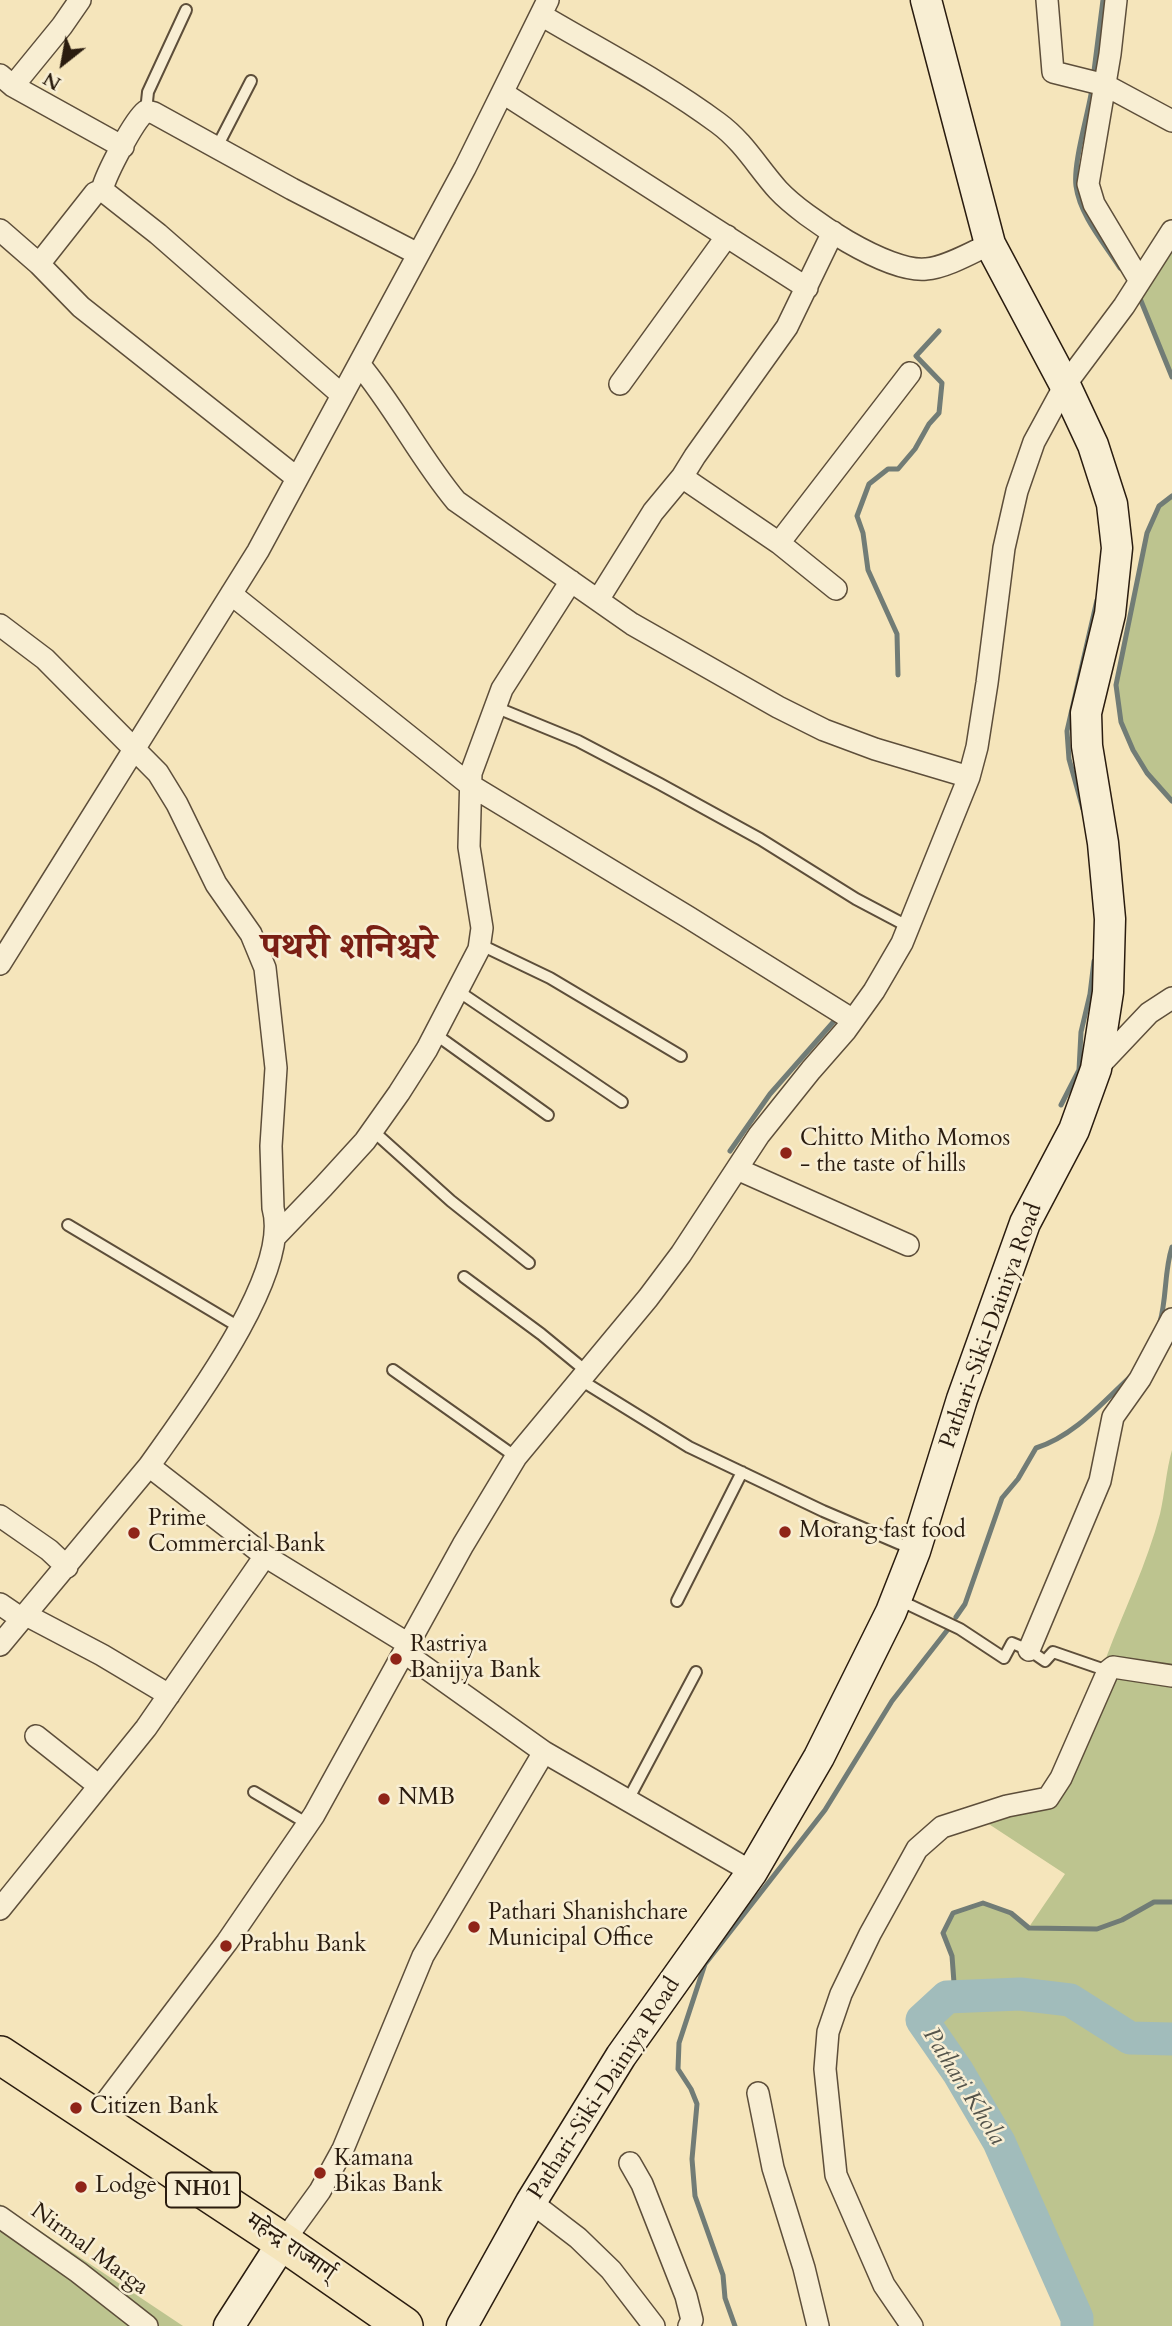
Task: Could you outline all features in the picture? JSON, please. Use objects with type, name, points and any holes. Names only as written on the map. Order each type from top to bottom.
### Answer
[{"type":"highway","name":"महेन्द्र राज्मार्ग्","points":[[0,2055],[93,2119],[283,2242],[404,2326]]},
{"type":"main road","name":"Pathari-Siki-Dainiya Road","points":[[462,2326],[531,2202],[621,2056],[752,1872],[819,1757],[896,1599],[915,1550],[962,1399],[1025,1223],[1074,1130],[1096,1069],[1108,992],[1110,919],[1103,843],[1087,746],[1086,713],[1110,614],[1117,548],[1112,504],[1093,445],[1065,385],[990,244],[926,0]]},
{"type":"main road","points":[[229,2326],[283,2242]]},
{"type":"street","points":[[80,0],[62,26],[6,81],[123,147]]},
{"type":"street","points":[[1047,0],[1053,72],[1105,85],[1172,121]]},
{"type":"street","points":[[1116,0],[1088,184],[1094,204],[1140,281]]},
{"type":"street","points":[[2,955],[136,748],[258,551],[503,93],[544,7],[719,124],[741,143],[778,190],[803,214],[833,232],[898,266],[912,269],[929,269],[990,244]]},
{"type":"street","points":[[503,93],[807,288]]},
{"type":"street","points":[[39,264],[95,193],[102,190],[140,115],[146,111],[418,254]]},
{"type":"street","points":[[102,190],[158,234],[342,394]]},
{"type":"street","points":[[0,230],[39,264],[80,307],[298,478]]},
{"type":"street","points":[[93,2119],[227,1942],[307,1824],[463,1545],[516,1457],[664,1276],[759,1135],[874,991],[909,927],[969,777],[977,747],[987,683],[1004,548],[1014,502],[1034,442],[1065,385],[1124,306],[1172,231]]},
{"type":"street","points":[[598,600],[653,512],[682,477],[787,327],[833,232]]},
{"type":"street","points":[[620,384],[727,236]]},
{"type":"street","points":[[359,364],[414,440],[434,476],[456,501],[632,624],[824,730],[875,749],[969,777]]},
{"type":"street","points":[[779,543],[910,373]]},
{"type":"street","points":[[682,477],[779,543],[836,589]]},
{"type":"street","points":[[275,1237],[372,1130],[399,1093],[458,991],[479,944],[482,928],[469,847],[471,773],[502,689],[571,582]]},
{"type":"street","points":[[231,594],[470,785],[853,1020]]},
{"type":"street","points":[[0,625],[45,659],[159,773],[216,884],[251,934],[265,968],[276,1068],[271,1146],[273,1208],[276,1217],[274,1252],[258,1294],[209,1380],[149,1466],[0,1645]]},
{"type":"street","points":[[1096,1069],[1149,1013],[1172,998]]},
{"type":"street","points":[[737,1169],[908,1245]]},
{"type":"street","points":[[1030,1650],[1100,1481],[1113,1417],[1140,1379],[1172,1319]]},
{"type":"street","points":[[149,1466],[265,1556],[407,1649],[544,1752],[752,1872]]},
{"type":"street","points":[[0,1516],[49,1550],[67,1567]]},
{"type":"street","points":[[0,1909],[146,1728],[265,1556]]},
{"type":"street","points":[[0,1604],[102,1655],[169,1695]]},
{"type":"street","points":[[912,2326],[884,2285],[836,2175],[825,2069],[828,2032],[841,1994],[898,1880],[917,1849],[942,1827],[1007,1806],[1048,1798],[1061,1778],[1108,1671],[1113,1667],[1172,1676]]},
{"type":"street","points":[[36,1736],[99,1786]]},
{"type":"street","points":[[283,2242],[320,2191],[343,2149],[423,1956],[544,1752]]},
{"type":"street","points":[[758,2093],[773,2168],[804,2268],[818,2326]]},
{"type":"street","points":[[630,2163],[642,2184],[686,2296],[692,2320],[689,2326]]},
{"type":"street","points":[[531,2202],[560,2222],[611,2270],[654,2326]]},
{"type":"street","name":"Nirmal Marga","points":[[0,2217],[78,2272],[147,2326]]},
{"type":"lane","points":[[146,111],[148,92],[186,10]]},
{"type":"lane","points":[[217,147],[251,81]]},
{"type":"lane","points":[[495,707],[578,741],[660,784],[760,839],[856,899],[909,927]]},
{"type":"lane","points":[[479,944],[550,978],[681,1056]]},
{"type":"lane","points":[[458,991],[622,1102]]},
{"type":"lane","points":[[435,1034],[548,1115]]},
{"type":"lane","points":[[372,1130],[451,1201],[529,1263]]},
{"type":"lane","points":[[68,1225],[239,1327]]},
{"type":"lane","points":[[464,1278],[541,1334],[582,1375],[689,1447],[915,1550]]},
{"type":"lane","points":[[393,1370],[516,1457]]},
{"type":"lane","points":[[677,1601],[742,1472]]},
{"type":"lane","points":[[896,1599],[960,1629],[1004,1658],[1012,1643],[1030,1650],[1045,1661],[1053,1652],[1108,1671]]},
{"type":"lane","points":[[628,1800],[696,1672]]},
{"type":"lane","points":[[254,1792],[307,1824]]},
{"type":"green space","points":[[1172,231],[1172,377],[1139,296]]},
{"type":"green space","points":[[1172,496],[1171,799],[1147,773],[1133,750],[1121,722],[1116,685],[1147,533],[1159,506]]},
{"type":"green space","points":[[1172,1450],[1172,2326],[1077,2326],[1076,2318],[999,2142],[958,2072],[922,2020],[947,1997],[955,1996],[952,1956],[943,1933],[953,1913],[983,1903],[1011,1913],[1029,1927],[1065,1874],[975,1815],[1047,1798],[1113,1667],[1106,1658],[1155,1533]]},
{"type":"green space","points":[[0,2204],[183,2326],[0,2326]]},
{"type":"waterway","points":[[1094,71],[1103,0]]},
{"type":"waterway","points":[[1092,89],[1079,152],[1076,186],[1082,208],[1120,268]]},
{"type":"waterway","points":[[1139,296],[1172,377]]},
{"type":"waterway","points":[[898,675],[897,634],[868,570],[863,533],[857,516],[869,484],[888,469],[898,469],[939,413],[942,383],[916,356],[939,331]]},
{"type":"waterway","points":[[1172,496],[1159,506],[1147,533],[1116,685],[1121,722],[1133,750],[1147,773],[1172,801]]},
{"type":"waterway","points":[[1083,809],[1069,759],[1067,731],[1097,600]]},
{"type":"waterway","points":[[1061,1105],[1079,1070],[1081,1032],[1094,961]]},
{"type":"waterway","points":[[730,1151],[770,1094],[836,1019]]},
{"type":"waterway","points":[[1160,1322],[1172,1247]]},
{"type":"waterway","points":[[956,1617],[965,1604],[1002,1498],[1018,1479],[1036,1448],[1050,1443],[1075,1427],[1130,1377]]},
{"type":"waterway","points":[[735,2326],[725,2298],[723,2275],[695,2196],[692,2159],[697,2104],[678,2069],[679,2043],[705,1964],[825,1810],[892,1701],[949,1628]]},
{"type":"waterway","points":[[955,1996],[952,1956],[943,1933],[953,1913],[983,1903],[1011,1913],[1029,1928],[1097,1929],[1122,1920],[1154,1902],[1172,1902]]},
{"type":"waterway","name":"Pathari Khola","points":[[1077,2326],[1077,2318],[999,2142],[958,2072],[922,2020],[947,1997],[1020,1994],[1070,2000],[1130,2038],[1172,2039]]},
{"type":"place","name":"Chitto Mitho Momos - the taste of hills","points":[[786,1153]]},
{"type":"place","name":"Morang fast food","points":[[785,1532]]},
{"type":"place","name":"Prime Commercial Bank","points":[[134,1533]]},
{"type":"place","name":"Rastriya Banijya Bank","points":[[396,1659]]},
{"type":"place","name":"NMB","points":[[384,1799]]},
{"type":"place","name":"Pathari Shanishchare Municipal Office","points":[[474,1927]]},
{"type":"place","name":"Prabhu Bank","points":[[226,1946]]},
{"type":"place","name":"Citizen Bank","points":[[76,2108]]},
{"type":"place","name":"Kamana Bikas Bank","points":[[320,2173]]},
{"type":"place","name":"Lodge","points":[[81,2187]]},
{"type":"district","name":"पथरी शनिश्चरे","points":[[349,949]]}]
